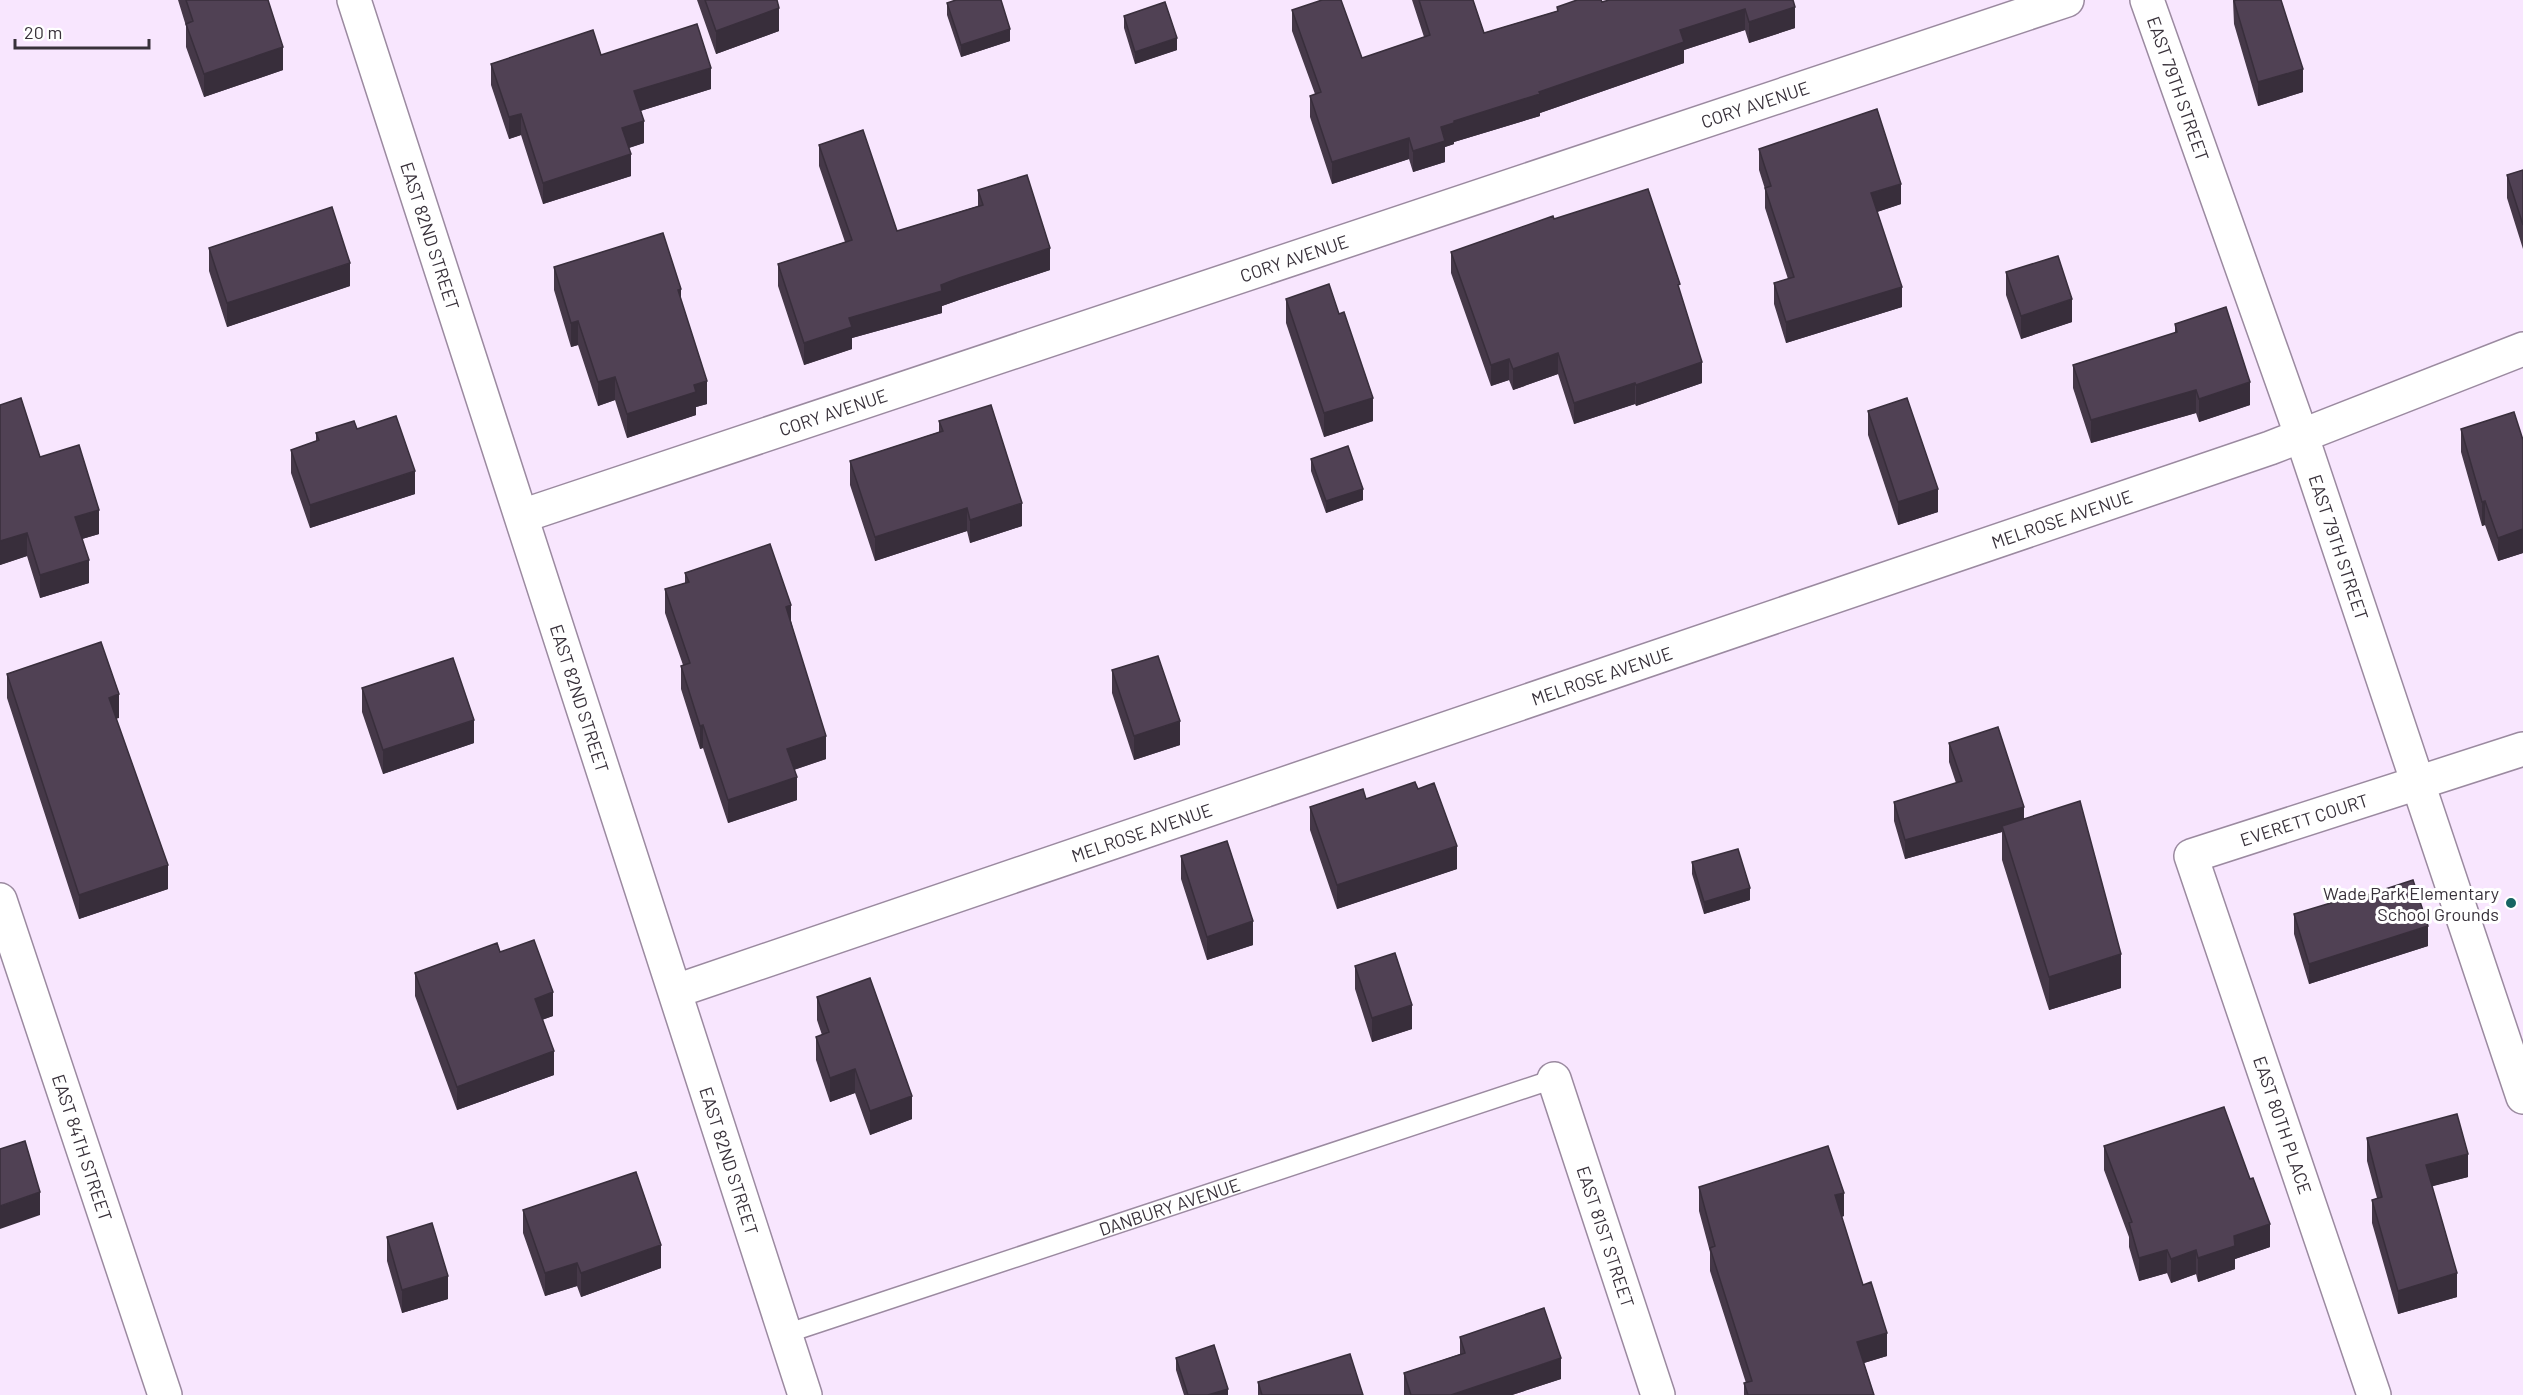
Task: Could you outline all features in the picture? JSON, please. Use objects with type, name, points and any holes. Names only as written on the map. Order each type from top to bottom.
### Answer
[{"type":"street","name":"EAST 82ND STREET","points":[[354,0],[805,1395]]},
{"type":"street","name":"CORY AVENUE","points":[[522,516],[2067,0]]},
{"type":"street","name":"EAST 79TH STREET","points":[[2148,0],[2302,437],[2523,1097]]},
{"type":"street","name":"MELROSE AVENUE","points":[[676,991],[2302,437],[2523,349]]},
{"type":"street","name":"EVERETT COURT","points":[[2191,856],[2523,749]]},
{"type":"street","name":"EAST 80TH PLACE","points":[[2191,856],[2374,1395]]},
{"type":"street","name":"EAST 84TH STREET","points":[[0,900],[165,1395]]},
{"type":"street","name":"EAST 81ST STREET","points":[[1554,1079],[1658,1395]]},
{"type":"lane","name":"DANBURY AVENUE","points":[[785,1334],[1554,1079]]},
{"type":"building","points":[[186,0],[268,0],[283,47],[204,74],[186,24],[193,21]]},
{"type":"building","points":[[705,0],[777,0],[779,8],[716,31]]},
{"type":"building","points":[[956,0],[1001,0],[1010,29],[961,45],[947,3]]},
{"type":"building","points":[[1322,0],[1341,0],[1362,58],[1430,35],[1419,0],[1473,0],[1484,33],[1558,11],[1557,7],[1577,0],[1601,0],[1602,2],[1609,0],[1793,0],[1795,7],[1749,22],[1745,9],[1680,30],[1684,42],[1441,127],[1445,141],[1413,151],[1409,138],[1332,162],[1310,96],[1321,92],[1292,10]]},
{"type":"building","points":[[2281,0],[2303,69],[2258,82],[2234,1]]},
{"type":"building","points":[[1165,2],[1177,38],[1135,52],[1124,16]]},
{"type":"building","points":[[697,24],[711,68],[634,91],[644,121],[622,128],[631,154],[543,183],[521,114],[509,117],[491,64],[593,30],[601,55]]},
{"type":"building","points":[[1877,109],[1901,184],[1871,193],[1902,287],[1786,322],[1774,283],[1794,277],[1765,188],[1771,186],[1759,149]]},
{"type":"building","points":[[863,130],[897,231],[983,205],[978,190],[1027,175],[1050,248],[941,285],[942,291],[849,318],[852,327],[804,343],[778,264],[852,240],[819,145]]},
{"type":"building","points":[[2523,170],[2523,225],[2507,175]]},
{"type":"building","points":[[1648,189],[1680,284],[1678,285],[1702,362],[1574,403],[1558,353],[1513,369],[1509,359],[1491,365],[1451,252],[1553,216],[1554,219]]},
{"type":"building","points":[[332,207],[350,263],[227,303],[209,248]]},
{"type":"building","points":[[663,233],[681,289],[678,290],[707,381],[694,385],[696,392],[627,414],[615,377],[598,382],[578,321],[571,323],[554,267]]},
{"type":"building","points":[[2058,256],[2072,299],[2021,316],[2006,272]]},
{"type":"building","points":[[1329,284],[1339,314],[1344,312],[1373,398],[1324,413],[1286,299]]},
{"type":"building","points":[[2226,307],[2250,382],[2199,399],[2196,390],[2091,420],[2073,365],[2177,332],[2175,324]]},
{"type":"building","points":[[21,398],[40,457],[79,445],[99,510],[75,517],[89,560],[40,575],[27,533],[0,541],[0,405]]},
{"type":"building","points":[[1907,398],[1938,489],[1898,502],[1868,411]]},
{"type":"building","points":[[991,405],[1022,503],[970,520],[967,508],[875,537],[850,461],[943,431],[939,421]]},
{"type":"building","points":[[2514,412],[2523,440],[2523,529],[2498,538],[2485,501],[2482,502],[2461,429]]},
{"type":"building","points":[[396,416],[415,471],[310,505],[291,450],[319,440],[316,433],[354,421],[357,429]]},
{"type":"building","points":[[1348,446],[1363,489],[1326,501],[1311,459]]},
{"type":"building","points":[[770,544],[791,605],[786,607],[826,736],[787,749],[797,777],[728,800],[703,725],[700,726],[681,666],[690,663],[665,589],[689,582],[685,573]]},
{"type":"building","points":[[101,642],[119,694],[109,698],[168,865],[79,895],[7,674]]},
{"type":"building","points":[[1158,656],[1180,721],[1134,736],[1112,670]]},
{"type":"building","points":[[453,658],[474,720],[383,750],[362,688]]},
{"type":"building","points":[[1998,727],[2024,807],[1905,840],[1894,802],[1962,781],[1949,743]]},
{"type":"building","points":[[1415,782],[1418,789],[1434,783],[1457,846],[1337,885],[1310,807],[1363,789],[1366,799]]},
{"type":"building","points":[[2080,801],[2121,954],[2049,977],[2002,826]]},
{"type":"building","points":[[1227,841],[1253,921],[1207,937],[1181,856]]},
{"type":"building","points":[[1738,849],[1750,888],[1704,902],[1692,862]]},
{"type":"building","points":[[2413,880],[2428,926],[2309,964],[2294,914],[2354,896],[2355,899]]},
{"type":"building","points":[[534,940],[553,992],[535,999],[554,1051],[457,1087],[415,973],[497,943],[500,952]]},
{"type":"building","points":[[1395,953],[1412,1005],[1372,1018],[1355,966]]},
{"type":"building","points":[[870,978],[912,1096],[870,1111],[855,1069],[830,1078],[816,1037],[829,1032],[817,997]]},
{"type":"building","points":[[2224,1107],[2250,1179],[2253,1178],[2270,1224],[2234,1236],[2235,1246],[2198,1258],[2196,1250],[2171,1259],[2167,1250],[2139,1258],[2129,1223],[2132,1222],[2104,1146]]},
{"type":"building","points":[[2457,1114],[2468,1154],[2426,1165],[2457,1273],[2398,1291],[2372,1200],[2382,1197],[2367,1138]]},
{"type":"building","points":[[25,1141],[40,1192],[0,1206],[0,1149]]},
{"type":"building","points":[[1828,1146],[1844,1193],[1835,1195],[1863,1285],[1871,1282],[1887,1333],[1857,1342],[1874,1395],[1748,1395],[1744,1383],[1752,1381],[1710,1248],[1715,1246],[1699,1187]]},
{"type":"building","points":[[636,1172],[661,1245],[581,1273],[577,1263],[545,1273],[523,1210]]},
{"type":"building","points":[[432,1223],[448,1276],[402,1290],[387,1237]]},
{"type":"building","points":[[1544,1308],[1561,1358],[1451,1395],[1411,1395],[1404,1373],[1465,1353],[1460,1337]]},
{"type":"building","points":[[1214,1345],[1228,1389],[1208,1395],[1188,1395],[1176,1358]]},
{"type":"building","points":[[1350,1354],[1363,1395],[1262,1395],[1258,1382]]},
{"type":"place","name":"Wade Park Elementary School Grounds","points":[[2511,903]]}]
